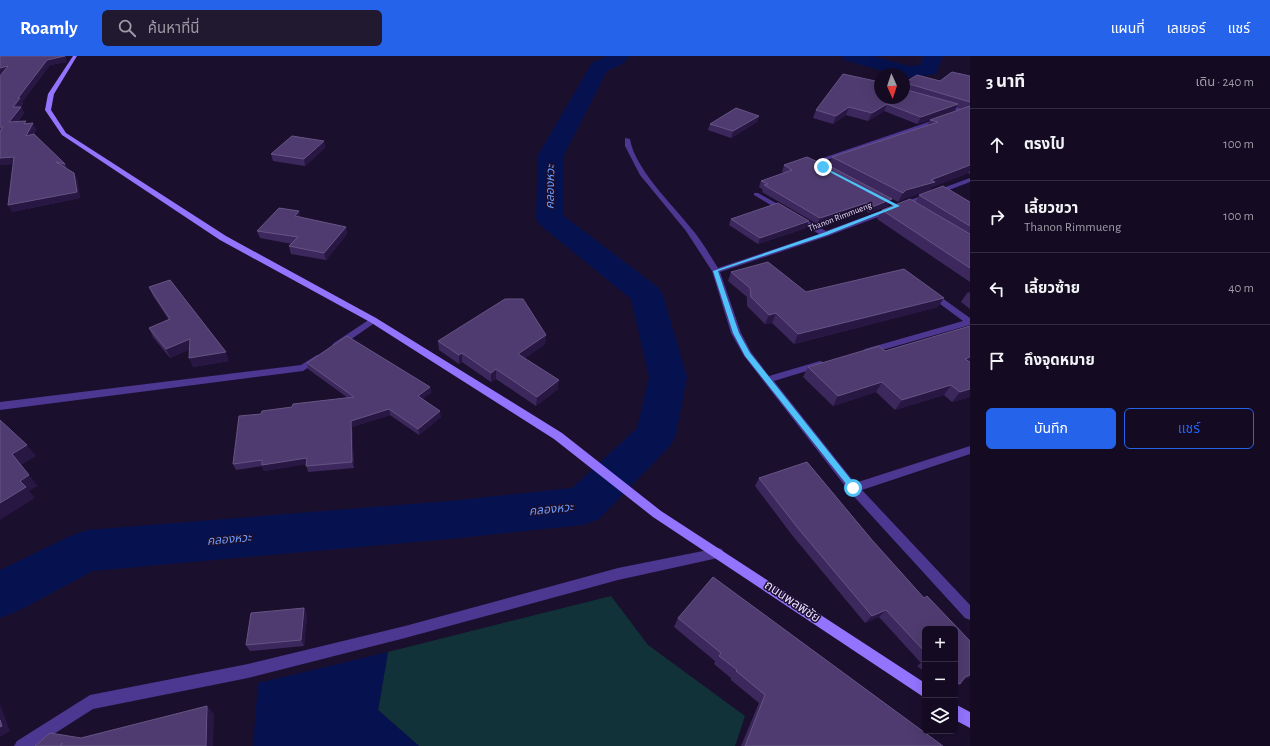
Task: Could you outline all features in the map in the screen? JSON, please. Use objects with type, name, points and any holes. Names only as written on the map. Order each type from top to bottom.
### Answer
[{"type":"street","name":"ถนนพลพิชัย","points":[[75,56],[51,94],[48,110],[64,134],[223,238],[374,320],[558,436],[658,514],[922,689]]},
{"type":"street","points":[[935,103],[968,112]]},
{"type":"street","points":[[837,174],[823,167],[820,160],[968,112]]},
{"type":"street","points":[[627,139],[628,146],[643,175],[689,230],[716,271],[736,333],[747,354],[766,380],[853,488],[970,614]]},
{"type":"street","name":"Thanon Rimmueng","points":[[716,271],[825,234],[897,204],[968,182]]},
{"type":"street","points":[[756,194],[825,234]]},
{"type":"street","points":[[897,204],[917,211]]},
{"type":"street","points":[[926,289],[970,322]]},
{"type":"street","points":[[0,406],[303,368],[374,320]]},
{"type":"street","points":[[857,354],[970,322]]},
{"type":"street","points":[[766,380],[827,362]]},
{"type":"street","points":[[853,488],[970,450]]},
{"type":"street","points":[[22,746],[90,702],[248,671],[405,632],[618,574],[718,553]]},
{"type":"street","points":[[958,713],[970,721]]},
{"type":"green space","points":[[611,596],[648,645],[745,716],[735,746],[419,746],[378,710],[388,652]]},
{"type":"shaded area","points":[[388,652],[378,710],[419,746],[253,746],[258,683]]},
{"type":"building","points":[[0,56],[65,56],[47,60],[18,98],[20,98],[13,107],[21,107],[9,122],[26,121],[24,124],[33,123],[26,136],[34,134],[65,164],[56,162],[74,173],[77,192],[8,205],[14,157],[0,158],[0,132],[3,127],[0,127],[0,76],[8,66],[0,68]]},
{"type":"building","points":[[952,72],[970,76],[970,102],[910,84],[910,79],[917,75],[940,81]]},
{"type":"building","points":[[843,74],[874,81],[874,104],[887,104],[872,113],[849,107],[836,116],[816,110]]},
{"type":"building","points":[[910,91],[958,104],[921,117],[887,104],[910,104]]},
{"type":"building","points":[[970,106],[970,165],[931,180],[935,182],[906,190],[903,193],[832,157],[938,122],[930,120]]},
{"type":"building","points":[[736,108],[759,116],[733,131],[710,124]]},
{"type":"building","points":[[292,136],[324,141],[304,159],[271,154]]},
{"type":"building","points":[[807,157],[820,163],[822,162],[892,199],[872,207],[866,203],[820,218],[764,185],[768,184],[761,181],[792,170],[784,165]]},
{"type":"building","points":[[943,186],[970,202],[970,226],[919,195]]},
{"type":"building","points":[[910,199],[970,234],[970,268],[882,210]]},
{"type":"building","points":[[778,203],[809,221],[760,238],[731,219]]},
{"type":"building","points":[[279,208],[299,211],[295,216],[346,227],[324,253],[289,246],[298,237],[257,231]]},
{"type":"building","points":[[768,262],[806,292],[904,269],[944,298],[798,334],[776,313],[769,315],[751,297],[750,288],[731,272]]},
{"type":"building","points":[[170,280],[226,352],[189,358],[190,339],[166,349],[149,328],[170,319],[149,287]]},
{"type":"building","points":[[505,299],[523,299],[546,335],[518,354],[559,380],[537,397],[496,369],[491,373],[462,353],[459,355],[438,341]]},
{"type":"building","points":[[970,326],[970,357],[965,359],[970,362],[970,389],[960,392],[951,385],[902,400],[882,382],[838,396],[808,367],[879,346],[885,351]]},
{"type":"building","points":[[347,336],[430,387],[418,396],[440,411],[418,429],[389,409],[351,421],[352,462],[306,466],[307,458],[262,465],[262,460],[233,464],[239,416],[261,414],[262,411],[292,407],[293,404],[354,397],[307,363]]},
{"type":"building","points":[[0,420],[27,445],[12,454],[29,475],[20,481],[26,487],[0,503]]},
{"type":"building","points":[[807,462],[872,540],[924,598],[927,596],[956,626],[922,626],[922,649],[886,610],[872,616],[797,527],[759,478]]},
{"type":"building","points":[[713,577],[922,731],[922,734],[927,734],[943,746],[745,746],[765,695],[719,656],[721,653],[678,618]]},
{"type":"building","points":[[304,608],[301,640],[246,645],[251,613]]},
{"type":"building","points":[[958,628],[970,641],[970,675],[965,677],[960,684],[958,682]]},
{"type":"building","points":[[207,706],[206,746],[61,746],[62,743],[60,746],[35,746],[50,733],[81,738]]},
{"type":"waterway","name":"คลองหวะ","points":[[0,595],[87,551],[449,520],[583,506],[656,435],[668,377],[647,295],[550,219],[551,155],[599,67],[617,59],[620,56]]},
{"type":"waterway","name":"คลองหวะ","points":[[851,56],[909,72],[929,70],[933,56]]},
{"type":"route","points":[[823,167],[897,206],[825,234],[716,271],[736,333],[747,354],[766,380],[853,488]]}]
